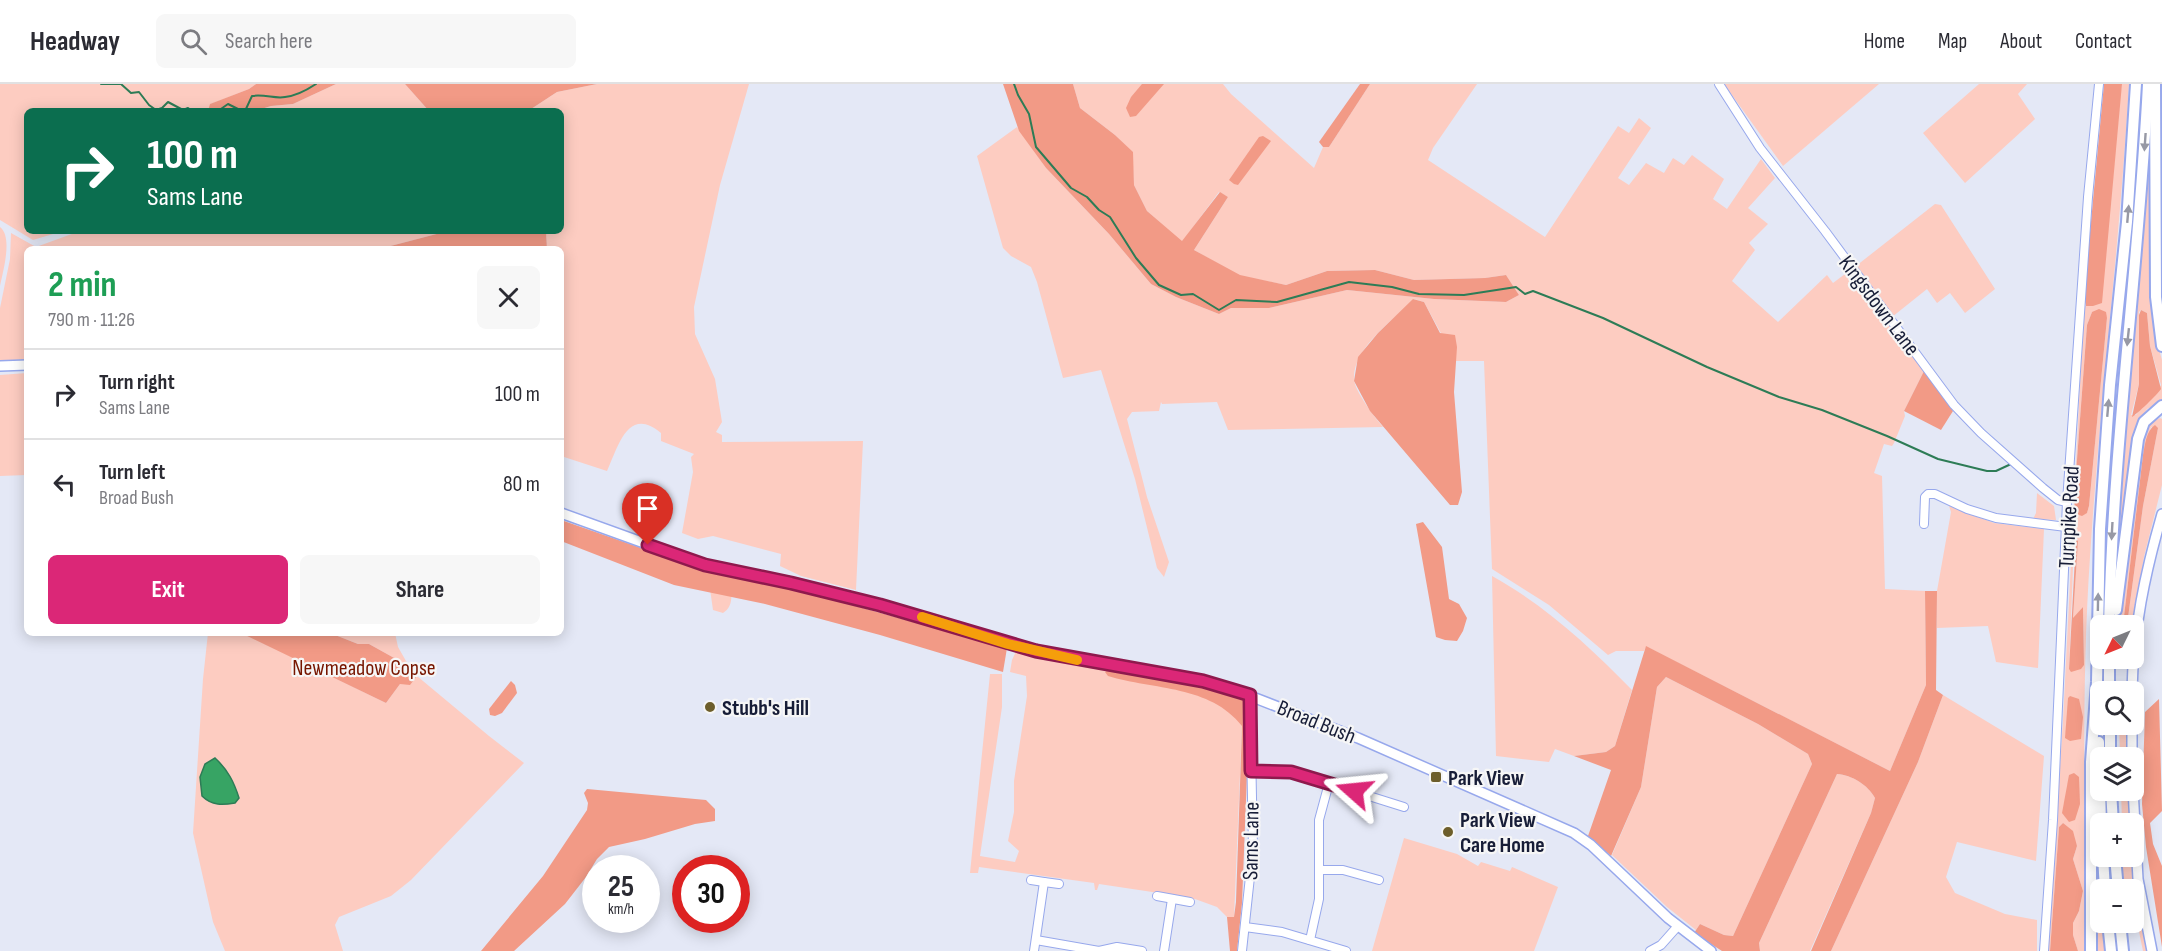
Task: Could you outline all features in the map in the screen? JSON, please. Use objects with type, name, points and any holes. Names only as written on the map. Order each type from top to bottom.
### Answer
[{"type":"highway","points":[[2097,681],[2101,508],[2127,222],[2136,84]]},
{"type":"highway","points":[[2109,615],[2116,469],[2140,205],[2148,84]]},
{"type":"highway","points":[[2155,84],[2156,297],[2162,346]]},
{"type":"highway","points":[[2115,615],[2138,439],[2144,422],[2160,409]]},
{"type":"highway","points":[[2091,951],[2093,735]]},
{"type":"highway","points":[[2109,933],[2111,951]]},
{"type":"highway","points":[[2121,933],[2123,951]]},
{"type":"main road","points":[[0,366],[24,365]]},
{"type":"main road","name":"Broad Bush","points":[[564,514],[705,565],[880,605],[1036,651],[1203,681],[1250,695],[1430,768],[1574,833],[1590,845],[1677,927],[1711,951]]},
{"type":"main road","points":[[2132,681],[2139,607],[2146,570],[2162,514]]},
{"type":"main road","points":[[2134,801],[2138,879],[2152,951]]},
{"type":"street","name":"Kingsdown Lane","points":[[1719,84],[1761,148],[1954,405],[1981,433],[2054,497],[2067,502]]},
{"type":"street","name":"Turnpike Road","points":[[2044,951],[2067,502],[2088,197],[2099,84]]},
{"type":"street","points":[[1924,524],[1925,497],[1928,494],[1996,518],[2066,527]]},
{"type":"street","name":"Sams Lane","points":[[1242,951],[1253,849],[1250,695]]},
{"type":"street","points":[[1251,771],[1291,772],[1404,807]]},
{"type":"street","points":[[1310,940],[1319,899],[1318,820],[1329,783]]},
{"type":"street","points":[[1386,812],[1389,802]]},
{"type":"street","points":[[1319,870],[1343,870],[1379,880]]},
{"type":"street","points":[[1366,886],[1368,877]]},
{"type":"street","points":[[1032,880],[1059,884]]},
{"type":"street","points":[[1034,951],[1044,882]]},
{"type":"street","points":[[1157,896],[1190,902]]},
{"type":"street","points":[[1164,951],[1172,899]]},
{"type":"street","points":[[1245,927],[1282,932],[1348,948]]},
{"type":"street","points":[[1650,951],[1661,945],[1677,927]]},
{"type":"street","points":[[1036,940],[1099,951],[1118,947],[1142,951]]},
{"type":"shaded area","points":[[0,84],[256,84],[211,104],[209,108],[24,108],[24,234],[53,234],[33,240],[0,220]]},
{"type":"shaded area","points":[[336,84],[405,84],[426,108],[265,108],[293,104]]},
{"type":"shaded area","points":[[597,84],[749,84],[720,185],[694,307],[695,334],[715,379],[722,422],[716,432],[722,435],[722,442],[863,441],[856,590],[801,576],[780,566],[781,554],[713,536],[698,539],[682,533],[693,472],[691,457],[694,454],[661,441],[661,433],[650,426],[640,424],[632,426],[626,432],[607,471],[564,457],[564,246],[547,246],[546,234],[564,234],[564,108],[533,108],[557,92]]},
{"type":"shaded area","points":[[1073,84],[1223,84],[1231,94],[1314,168],[1323,147],[1329,147],[1370,84],[1477,84],[1433,148],[1428,160],[1545,237],[1618,126],[1629,133],[1639,118],[1651,128],[1618,178],[1629,185],[1646,163],[1664,173],[1673,158],[1684,165],[1692,155],[1724,179],[1713,199],[1727,209],[1761,159],[1775,178],[1748,208],[1768,224],[1749,243],[1755,250],[1732,281],[1778,322],[1827,275],[1833,283],[1849,271],[1924,371],[1904,411],[1905,416],[1894,443],[1892,446],[1884,444],[1874,473],[1882,476],[1885,589],[1925,591],[1926,685],[1890,771],[1651,649],[1646,647],[1644,651],[1616,651],[1608,655],[1549,605],[1492,569],[1484,361],[1456,361],[1424,302],[1414,299],[1376,335],[1355,368],[1355,385],[1383,427],[1228,430],[1217,402],[1162,404],[1161,402],[1159,411],[1132,412],[1127,419],[1147,497],[1169,562],[1164,577],[1157,568],[1135,479],[1101,370],[1063,378],[1037,282],[1031,267],[1011,256],[1003,248],[977,156],[1017,127],[1046,168],[1109,234],[1151,284],[1176,297],[1219,314],[1231,308],[1269,308],[1347,290],[1434,299],[1506,302],[1519,295],[1506,275],[1485,278],[1414,280],[1375,270],[1327,271],[1286,285],[1240,276],[1194,250],[1228,197],[1219,192],[1182,242],[1147,211],[1134,185],[1132,152],[1115,135],[1080,108]]},
{"type":"shaded area","points":[[1724,84],[1879,84],[1783,166]]},
{"type":"shaded area","points":[[1979,84],[2027,84],[2018,94],[2035,119],[1965,183],[1923,133]]},
{"type":"shaded area","points":[[2122,84],[2129,84],[2087,606],[2084,754],[2086,951],[2078,951],[2073,935],[2073,923],[2079,911],[2083,891],[2073,859],[2077,846],[2063,823],[2059,827],[2050,951],[2048,951],[2074,501],[2076,514],[2087,513],[2107,318],[2092,312],[2087,325],[2074,495],[2084,304],[2086,306]],"holes":[[[2078,539],[2073,619],[2083,607],[2084,665],[2071,671],[2069,669],[2074,542]]]},
{"type":"shaded area","points":[[2149,163],[2152,297],[2155,335],[2162,360],[2162,401],[2147,409],[2136,425],[2121,537],[2118,538],[2123,426]],"holes":[[[2141,310],[2147,313],[2150,346],[2161,385],[2136,415],[2131,415],[2139,384],[2139,312]]]},
{"type":"shaded area","points":[[1935,204],[1941,205],[1995,289],[1965,313],[1950,293],[1937,303],[1927,289],[1892,317],[1856,266]]},
{"type":"shaded area","points":[[0,227],[4,232],[7,246],[0,286]]},
{"type":"shaded area","points":[[11,233],[34,246],[24,246],[24,359],[0,361],[0,308],[10,259]]},
{"type":"shaded area","points":[[72,234],[436,234],[390,246],[39,246]]},
{"type":"shaded area","points":[[24,373],[24,475],[0,476],[0,375]]},
{"type":"shaded area","points":[[2162,419],[2162,485],[2144,557],[2134,615],[2128,615],[2143,506],[2158,428],[2151,427],[2143,455],[2124,615],[2121,615],[2144,434],[2154,421]]},
{"type":"shaded area","points":[[2037,493],[2054,506],[2056,520],[2033,519],[2036,513]]},
{"type":"shaded area","points":[[1949,506],[1994,523],[2044,529],[2038,668],[1996,662],[1988,626],[1937,628],[1937,591],[1951,512]]},
{"type":"shaded area","points":[[1492,576],[1549,614],[1600,658],[1632,690],[1615,746],[1606,752],[1574,756],[1555,749],[1549,762],[1496,756]]},
{"type":"shaded area","points":[[732,587],[731,601],[726,611],[723,613],[713,610],[710,589]]},
{"type":"shaded area","points":[[208,636],[249,636],[386,703],[400,684],[416,675],[524,763],[411,880],[391,896],[339,917],[335,925],[343,951],[225,951],[213,922],[193,833]]},
{"type":"shaded area","points":[[338,636],[396,636],[398,647],[415,674],[396,659],[369,644],[358,644]]},
{"type":"shaded area","points":[[1018,647],[1103,670],[1208,691],[1243,703],[1234,917],[1227,917],[1217,907],[1195,899],[1191,901],[1159,893],[1099,884],[1095,890],[1094,883],[979,867],[978,873],[970,873],[990,674],[1002,674],[1002,707],[980,856],[1015,862],[1019,851],[1008,841],[1014,812],[1014,781],[1027,696],[1026,676],[1010,672]]},
{"type":"shaded area","points":[[1666,677],[1758,724],[1808,754],[1812,764],[1733,936],[1724,935],[1700,924],[1696,930],[1667,907],[1612,855],[1641,787],[1657,687]]},
{"type":"shaded area","points":[[1943,695],[2044,756],[2036,861],[1957,842],[1946,877],[1955,893],[2005,914],[2037,920],[2037,951],[1831,951],[1918,762]]},
{"type":"shaded area","points":[[2119,735],[2128,735],[2128,747],[2120,747]]},
{"type":"shaded area","points":[[215,758],[227,772],[235,787],[239,798],[235,803],[214,803],[202,796],[200,777],[205,764]]},
{"type":"shaded area","points":[[1837,774],[1854,779],[1868,789],[1875,798],[1871,813],[1810,951],[1760,951],[1759,943]]},
{"type":"shaded area","points":[[2121,801],[2129,801],[2130,813],[2122,813]]},
{"type":"shaded area","points":[[1404,838],[1457,854],[1478,866],[1481,862],[1510,871],[1512,867],[1558,887],[1534,951],[1372,951]]},
{"type":"shaded area","points":[[2095,867],[2098,867],[2099,879],[2095,879]]},
{"type":"shaded area","points":[[2121,867],[2132,867],[2133,879],[2121,879]]},
{"type":"shaded area","points":[[2096,933],[2104,933],[2106,951],[2096,951]]},
{"type":"shaded area","points":[[2139,933],[2143,933],[2147,951],[2143,951]]},
{"type":"green space","points":[[256,84],[336,84],[293,104],[265,108],[209,108],[210,104]]},
{"type":"green space","points":[[405,84],[597,84],[557,92],[533,108],[426,108]]},
{"type":"green space","points":[[1003,84],[1073,84],[1080,108],[1133,152],[1134,185],[1147,211],[1182,241],[1220,192],[1228,197],[1194,250],[1240,275],[1286,285],[1327,271],[1375,270],[1414,280],[1485,278],[1506,275],[1519,295],[1506,302],[1434,299],[1347,290],[1269,308],[1231,308],[1219,314],[1176,297],[1151,284],[1109,234],[1046,168],[1019,131]]},
{"type":"green space","points":[[1142,84],[1164,84],[1136,116],[1130,117],[1126,108],[1131,97]]},
{"type":"green space","points":[[1360,84],[1370,84],[1329,147],[1323,147],[1319,142]]},
{"type":"green space","points":[[2104,84],[2122,84],[2102,303],[2086,306],[2084,296]]},
{"type":"green space","points":[[1263,136],[1271,141],[1238,185],[1234,184],[1229,180],[1259,137]]},
{"type":"green space","points":[[436,234],[546,234],[547,246],[390,246]]},
{"type":"green space","points":[[1413,299],[1424,302],[1440,333],[1455,335],[1457,347],[1454,392],[1462,492],[1458,505],[1450,505],[1370,411],[1354,381],[1358,357],[1378,333]]},
{"type":"green space","points":[[2099,309],[2106,312],[2107,318],[2089,506],[2087,513],[2082,516],[2076,514],[2074,500],[2087,325],[2092,312]]},
{"type":"green space","points":[[2141,310],[2147,313],[2150,346],[2161,389],[2132,417],[2139,384],[2139,315]]},
{"type":"green space","points":[[1924,371],[1953,411],[1941,430],[1904,411]]},
{"type":"green space","points":[[2155,425],[2158,428],[2143,506],[2128,615],[2124,615],[2143,455],[2148,434]]},
{"type":"green space","points":[[564,521],[716,574],[805,592],[1007,648],[1003,672],[765,604],[674,585],[564,542]]},
{"type":"green space","points":[[1423,522],[1442,547],[1449,599],[1459,604],[1467,618],[1457,641],[1436,637],[1416,524]]},
{"type":"green space","points":[[2076,539],[2078,541],[2073,618],[2083,607],[2084,665],[2081,669],[2071,672],[2069,669]]},
{"type":"green space","points":[[1925,591],[1937,591],[1936,690],[1943,695],[1918,762],[1831,951],[1811,951],[1871,813],[1875,798],[1859,782],[1848,776],[1837,774],[1759,943],[1760,951],[1722,951],[1694,933],[1700,924],[1724,935],[1733,936],[1812,764],[1808,754],[1758,724],[1666,677],[1657,687],[1641,787],[1611,856],[1588,836],[1611,770],[1574,756],[1606,752],[1615,746],[1646,646],[1890,771],[1926,685]]},
{"type":"green space","name":"Newmeadow Copse","points":[[247,636],[338,636],[358,644],[369,644],[396,659],[417,676],[410,685],[400,684],[386,703]]},
{"type":"green space","points":[[1110,669],[1142,670],[1238,696],[1244,701],[1247,711],[1247,774],[1242,903],[1237,951],[1230,951],[1227,917],[1234,917],[1236,902],[1242,726],[1229,713],[1198,696],[1108,676],[1105,672]]},
{"type":"green space","points":[[511,681],[517,693],[502,713],[495,716],[490,715],[489,709]]},
{"type":"green space","points":[[2070,696],[2079,699],[2083,717],[2081,739],[2070,741],[2065,738]]},
{"type":"green space","points":[[2159,699],[2162,811],[2150,823],[2153,844],[2162,866],[2162,947],[2146,847],[2142,804],[2144,801],[2145,712]]},
{"type":"green space","points":[[2074,773],[2079,777],[2080,804],[2075,820],[2069,822],[2062,813],[2069,775]]},
{"type":"green space","points":[[587,789],[706,800],[715,809],[715,821],[695,824],[609,847],[601,855],[582,855],[582,882],[565,904],[514,951],[481,951],[543,876],[587,810],[588,803],[584,793]]},
{"type":"green space","points":[[2063,823],[2073,831],[2077,846],[2073,859],[2083,891],[2079,911],[2073,923],[2073,935],[2078,951],[2050,951],[2059,827]]},
{"type":"waterway","points":[[101,84],[121,84],[131,93],[139,92],[153,108]]},
{"type":"waterway","points":[[246,108],[252,96],[289,96],[316,84]]},
{"type":"waterway","points":[[1014,84],[1029,114],[1036,147],[1071,188],[1087,197],[1099,210],[1110,217],[1136,258],[1159,285],[1181,295],[1193,294],[1219,310],[1236,300],[1277,302],[1349,282],[1392,287],[1419,294],[1464,295],[1516,287],[1525,294],[1533,291],[1603,318],[1707,367],[1779,397],[1822,410],[1938,459],[1987,471],[1996,471],[2011,464]]},
{"type":"waterway","points":[[162,108],[168,102],[179,108]]},
{"type":"waterway","points":[[222,108],[228,104],[236,108]]},
{"type":"slow traffic","points":[[922,617],[1008,644],[1077,660]]},
{"type":"place","name":"Stubb's Hill","points":[[710,707]]},
{"type":"place","name":"Park View","points":[[1436,777]]},
{"type":"place","name":"Park View Care Home","points":[[1448,832]]},
{"type":"route","points":[[648,545],[705,565],[880,605],[1036,651],[1181,677],[1233,689],[1250,695],[1251,771],[1291,772],[1354,791]]}]
